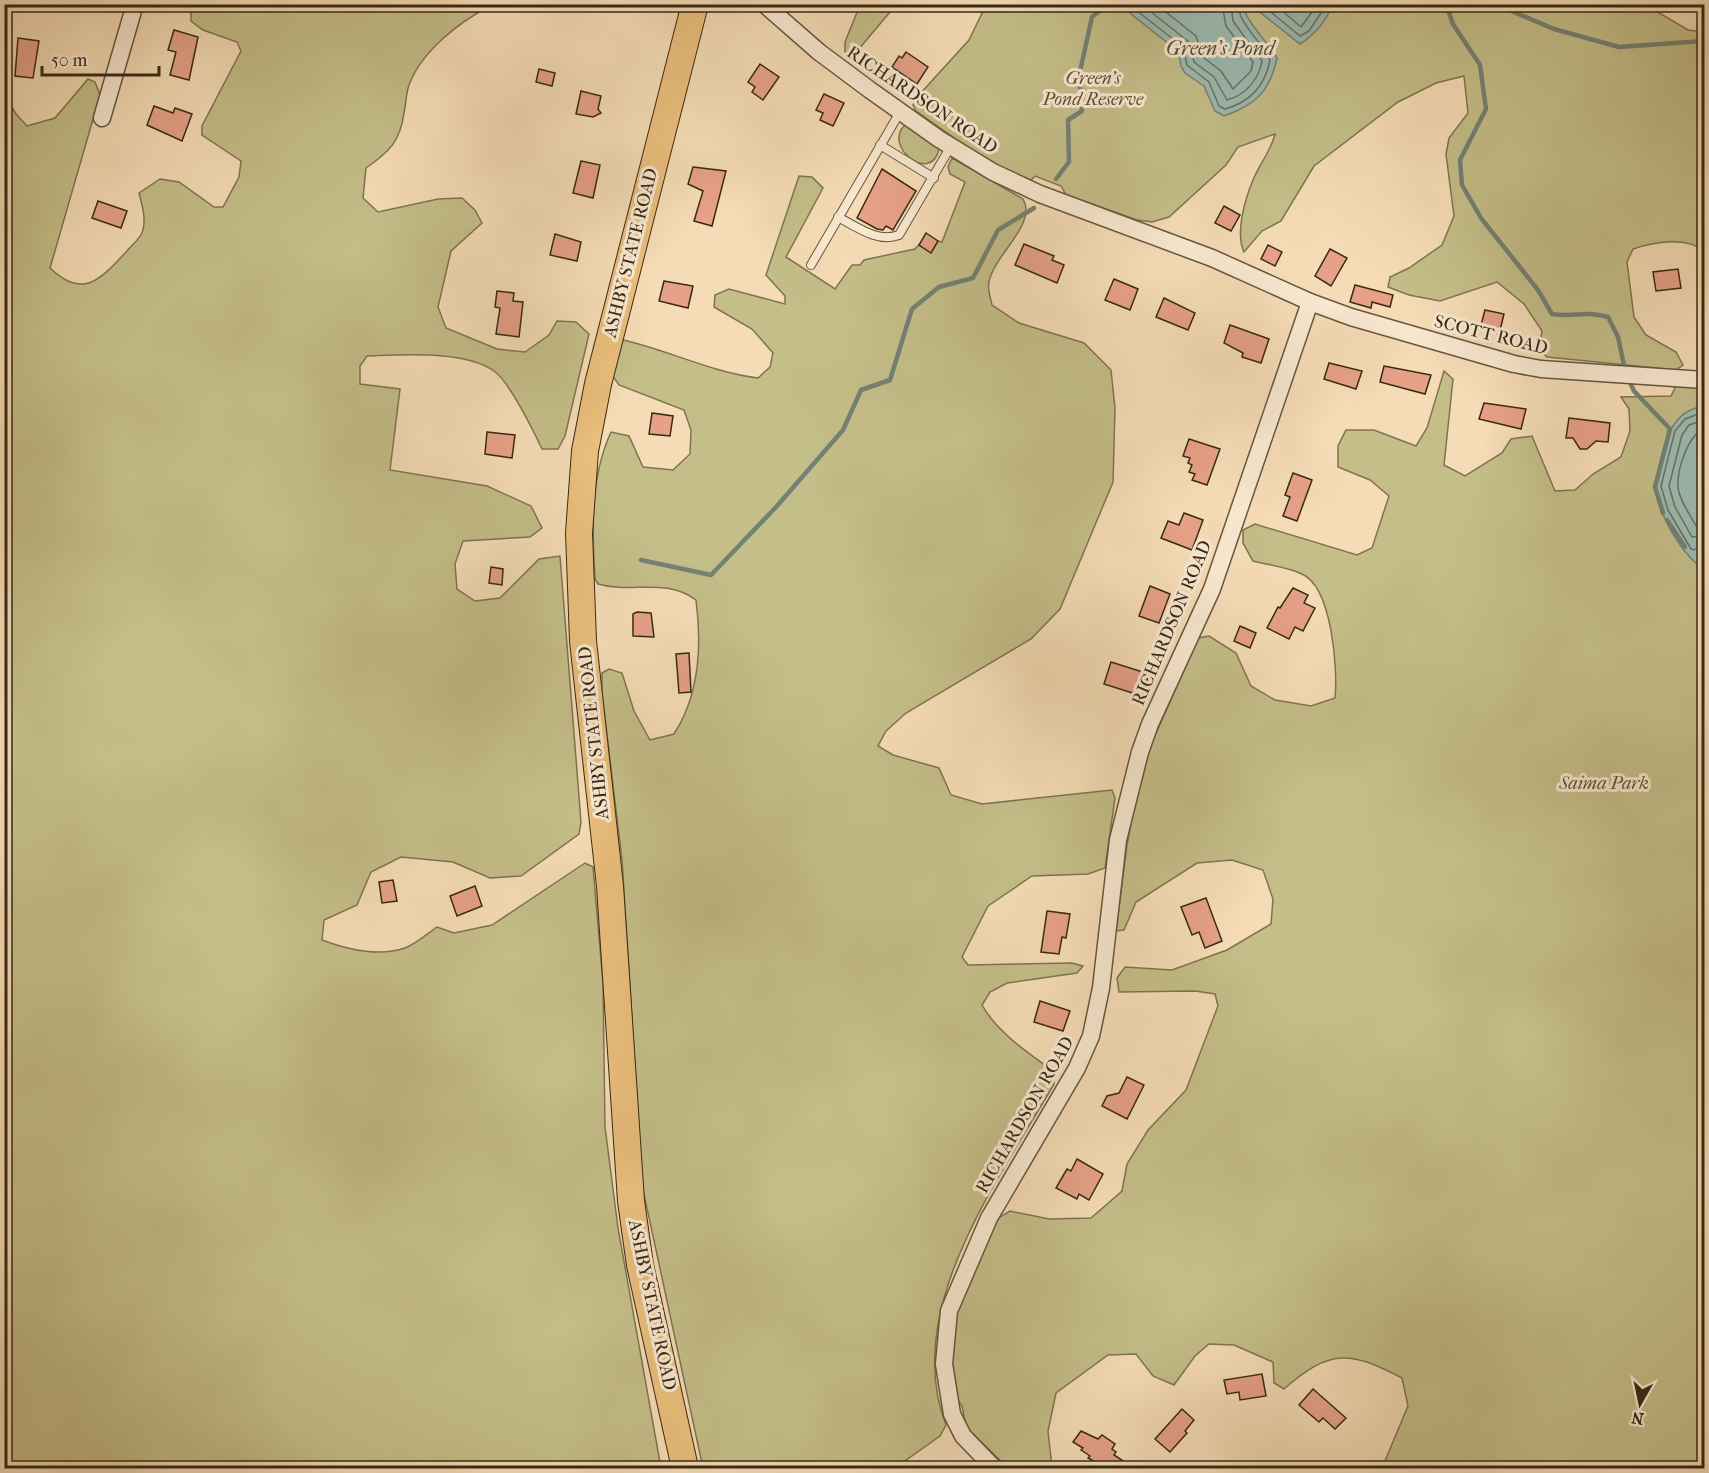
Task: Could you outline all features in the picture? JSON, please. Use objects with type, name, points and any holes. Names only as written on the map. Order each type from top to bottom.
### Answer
[{"type":"main road","name":"ASHBY STATE ROAD","points":[[685,1468],[640,1265],[631,1201],[612,906],[583,641],[579,533],[585,451],[598,384],[695,4]]},
{"type":"street","points":[[102,118],[135,4]]},
{"type":"street","name":"RICHARDSON ROAD","points":[[764,4],[819,52],[900,112],[993,172],[1040,194],[1212,258],[1310,302],[1212,589],[1154,715],[1140,752],[1118,840],[1101,988],[1088,1045],[989,1218],[949,1311],[944,1364],[952,1414],[963,1436],[994,1468]]},
{"type":"street","name":"SCOTT ROAD","points":[[1310,302],[1352,317],[1514,364],[1541,369],[1704,380]]},
{"type":"lane","points":[[811,265],[900,112]]},
{"type":"lane","points":[[880,145],[934,178]]},
{"type":"lane","points":[[838,217],[878,237],[892,238],[899,235],[951,146]]},
{"type":"green space","points":[[196,4],[491,5],[443,38],[415,72],[407,91],[400,132],[387,151],[366,168],[363,198],[378,212],[438,199],[462,198],[475,210],[482,223],[451,251],[438,307],[446,328],[497,349],[525,352],[549,335],[557,321],[576,322],[589,334],[565,436],[558,449],[542,449],[507,385],[494,371],[482,364],[467,360],[432,355],[367,356],[360,366],[360,384],[400,389],[390,470],[487,486],[531,506],[542,528],[530,537],[463,541],[455,564],[457,589],[475,601],[500,598],[539,559],[560,556],[581,822],[579,834],[521,876],[490,878],[453,862],[401,857],[371,872],[357,905],[324,920],[322,940],[352,949],[384,952],[405,948],[437,927],[454,933],[492,925],[585,863],[593,867],[603,983],[605,1127],[618,1228],[661,1468],[5,1468],[4,94],[16,114],[27,126],[55,118],[88,79],[95,82],[100,95],[50,268],[72,283],[91,282],[108,270],[141,235],[144,220],[139,193],[160,179],[179,182],[214,207],[223,207],[239,177],[241,161],[202,135],[202,126],[241,51],[237,42],[203,30],[191,21],[191,7]]},
{"type":"green space","points":[[860,5],[896,5],[852,57],[845,52],[845,42]]},
{"type":"green space","name":"Green's Pond Reserve","points":[[986,5],[1646,5],[1688,30],[1704,32],[1704,251],[1689,243],[1650,244],[1633,249],[1627,262],[1634,317],[1646,335],[1676,352],[1683,365],[1676,370],[1547,357],[1539,350],[1542,331],[1524,304],[1497,282],[1440,301],[1409,295],[1388,287],[1390,277],[1409,268],[1442,245],[1454,216],[1446,154],[1449,138],[1468,113],[1464,76],[1436,83],[1398,102],[1314,166],[1281,221],[1262,231],[1244,252],[1240,235],[1244,206],[1253,180],[1275,134],[1238,147],[1226,165],[1169,217],[1152,222],[1137,220],[1066,195],[1061,186],[1035,176],[1030,181],[987,161],[916,111],[913,105],[919,95],[969,40]]},
{"type":"green space","points":[[905,125],[939,149],[934,159],[927,163],[919,163],[904,151],[899,143],[900,134]]},
{"type":"green space","points":[[952,158],[1023,199],[1026,209],[1025,219],[1020,229],[992,272],[988,288],[992,305],[1019,323],[1084,343],[1111,370],[1115,408],[1113,482],[1060,609],[1031,639],[906,713],[886,731],[878,746],[893,755],[939,768],[951,795],[982,804],[1112,790],[1115,798],[1105,868],[1088,874],[1032,876],[988,906],[962,957],[968,965],[1072,963],[1083,966],[1077,973],[1007,983],[990,992],[982,1005],[1004,1033],[1052,1070],[1054,1084],[984,1203],[962,1247],[946,1292],[936,1337],[935,1381],[946,1425],[940,1436],[895,1468],[703,1468],[639,1171],[637,1098],[622,860],[602,693],[602,673],[609,669],[622,673],[634,711],[650,740],[674,734],[689,703],[697,669],[699,635],[696,600],[684,593],[660,587],[611,587],[598,584],[595,579],[593,541],[594,504],[599,467],[611,432],[629,436],[643,467],[673,470],[690,454],[691,430],[684,410],[619,385],[607,368],[619,339],[654,348],[705,366],[758,378],[770,367],[773,353],[752,329],[714,307],[715,295],[729,289],[785,304],[785,296],[766,275],[799,176],[812,177],[823,188],[786,257],[835,289],[852,265],[860,265],[864,260],[915,249],[919,245],[931,252],[938,241],[942,242],[965,182],[950,174],[948,167]]},
{"type":"green space","name":"Saima Park","points":[[1444,371],[1453,379],[1444,465],[1465,476],[1502,453],[1511,439],[1532,436],[1555,491],[1575,490],[1593,474],[1621,457],[1630,431],[1629,409],[1621,397],[1671,396],[1676,386],[1704,386],[1704,1468],[1382,1468],[1408,1406],[1402,1378],[1368,1363],[1341,1358],[1328,1360],[1315,1366],[1284,1389],[1274,1383],[1273,1362],[1234,1345],[1209,1344],[1195,1356],[1174,1385],[1153,1376],[1136,1354],[1108,1355],[1056,1393],[1048,1431],[1052,1468],[1008,1468],[966,1427],[962,1406],[953,1394],[949,1350],[953,1315],[995,1220],[1010,1211],[1049,1219],[1091,1218],[1122,1191],[1127,1164],[1148,1130],[1186,1090],[1218,1006],[1215,994],[1195,991],[1119,992],[1117,978],[1125,967],[1172,970],[1227,950],[1271,924],[1273,899],[1263,870],[1232,860],[1197,863],[1136,902],[1124,930],[1116,931],[1127,845],[1142,765],[1198,638],[1209,636],[1236,653],[1251,686],[1275,700],[1311,706],[1335,698],[1334,649],[1331,630],[1320,595],[1312,582],[1302,574],[1253,561],[1243,543],[1243,530],[1255,524],[1357,555],[1372,548],[1389,496],[1370,480],[1338,467],[1338,446],[1346,430],[1374,430],[1416,446],[1427,428]]},
{"type":"water","name":"Green's Pond","points":[[1333,4],[1320,27],[1300,44],[1251,5]]},
{"type":"water","name":"Green's Pond","points":[[1127,5],[1250,5],[1244,8],[1246,13],[1277,58],[1266,88],[1253,102],[1235,112],[1224,116],[1215,111],[1204,86],[1185,73],[1181,66],[1179,52],[1131,14]]},
{"type":"water","points":[[1704,406],[1704,545],[1698,565],[1684,550],[1671,530],[1657,499],[1655,487],[1664,446],[1672,428],[1684,414]]},
{"type":"building","points":[[174,30],[198,37],[189,80],[170,75],[176,52],[168,50]]},
{"type":"building","points":[[18,38],[39,41],[33,78],[15,76]]},
{"type":"building","points":[[906,52],[928,67],[917,84],[892,67],[899,56],[902,58]]},
{"type":"building","points":[[760,64],[779,77],[763,100],[752,92],[755,87],[748,82]]},
{"type":"building","points":[[539,69],[555,73],[552,86],[536,82]]},
{"type":"building","points":[[581,91],[601,96],[598,109],[601,113],[593,117],[576,114]]},
{"type":"building","points":[[824,94],[844,103],[833,126],[820,120],[823,113],[816,110]]},
{"type":"building","points":[[154,106],[173,113],[175,108],[192,114],[182,141],[147,125]]},
{"type":"building","points":[[581,161],[600,165],[593,198],[573,193]]},
{"type":"building","points":[[693,167],[726,171],[712,226],[694,221],[703,191],[688,184]]},
{"type":"building","points":[[882,169],[916,191],[893,230],[886,226],[883,230],[877,229],[857,218]]},
{"type":"building","points":[[98,201],[127,211],[121,228],[92,218]]},
{"type":"building","points":[[1224,206],[1240,215],[1231,231],[1215,223]]},
{"type":"building","points":[[926,233],[938,241],[931,253],[919,245]]},
{"type":"building","points":[[555,234],[581,242],[577,261],[550,255]]},
{"type":"building","points":[[1024,244],[1054,256],[1052,260],[1064,265],[1057,283],[1015,265]]},
{"type":"building","points":[[1268,245],[1282,252],[1275,266],[1261,259]]},
{"type":"building","points":[[1330,249],[1347,258],[1331,286],[1315,276]]},
{"type":"building","points":[[1678,269],[1681,288],[1656,291],[1653,272]]},
{"type":"building","points":[[1114,279],[1138,289],[1130,310],[1105,300]]},
{"type":"building","points":[[664,281],[693,286],[688,308],[659,301]]},
{"type":"building","points":[[1355,285],[1393,295],[1390,307],[1372,302],[1371,308],[1350,302]]},
{"type":"building","points":[[497,291],[514,293],[513,301],[523,302],[519,337],[496,334],[500,308],[495,307]]},
{"type":"building","points":[[1164,298],[1195,313],[1188,330],[1156,317]]},
{"type":"building","points":[[1485,310],[1504,314],[1499,334],[1480,329]]},
{"type":"building","points":[[1230,325],[1269,339],[1261,363],[1242,357],[1243,353],[1224,343]]},
{"type":"building","points":[[1329,363],[1362,371],[1356,389],[1324,379]]},
{"type":"building","points":[[1384,366],[1431,375],[1425,394],[1380,382]]},
{"type":"building","points":[[1484,403],[1526,409],[1521,429],[1479,419]]},
{"type":"building","points":[[652,413],[673,416],[670,436],[649,434]]},
{"type":"building","points":[[1569,418],[1610,423],[1608,442],[1596,441],[1587,449],[1580,449],[1573,438],[1566,438]]},
{"type":"building","points":[[487,432],[515,435],[512,458],[485,454]]},
{"type":"building","points":[[1189,439],[1220,449],[1207,485],[1192,480],[1195,474],[1189,472],[1192,465],[1188,463],[1190,458],[1183,456]]},
{"type":"building","points":[[1293,473],[1312,480],[1297,521],[1283,516],[1290,497],[1285,495]]},
{"type":"building","points":[[1184,513],[1203,520],[1192,550],[1161,538],[1168,521],[1179,525]]},
{"type":"building","points":[[491,567],[503,569],[502,585],[489,583]]},
{"type":"building","points":[[1150,586],[1170,594],[1159,623],[1139,616]]},
{"type":"building","points":[[1293,588],[1308,595],[1304,603],[1315,608],[1303,631],[1295,627],[1289,639],[1267,628],[1278,607],[1280,608]]},
{"type":"building","points":[[651,613],[654,637],[633,636],[633,614]]},
{"type":"building","points":[[1240,626],[1256,633],[1250,648],[1234,641]]},
{"type":"building","points":[[689,653],[691,692],[679,693],[676,654]]},
{"type":"building","points":[[1111,662],[1149,674],[1142,696],[1104,684]]},
{"type":"building","points":[[393,880],[397,901],[382,903],[379,882]]},
{"type":"building","points":[[475,886],[482,906],[457,916],[450,896]]},
{"type":"building","points":[[1206,898],[1222,941],[1205,948],[1199,932],[1192,935],[1181,907]]},
{"type":"building","points":[[1047,911],[1070,914],[1066,938],[1062,937],[1059,954],[1041,952]]},
{"type":"building","points":[[1040,1001],[1070,1011],[1063,1031],[1034,1022]]},
{"type":"building","points":[[1127,1077],[1144,1085],[1127,1119],[1102,1106],[1107,1096],[1119,1093]]},
{"type":"building","points":[[1077,1159],[1103,1174],[1089,1200],[1079,1194],[1077,1199],[1056,1188],[1067,1169],[1071,1171]]},
{"type":"building","points":[[1262,1374],[1266,1396],[1240,1400],[1239,1392],[1227,1394],[1224,1380]]},
{"type":"building","points":[[1313,1389],[1346,1418],[1335,1429],[1323,1418],[1319,1422],[1299,1405]]},
{"type":"building","points":[[1182,1409],[1194,1420],[1185,1431],[1187,1433],[1170,1452],[1155,1439]]},
{"type":"building","points":[[1081,1431],[1098,1439],[1102,1435],[1115,1444],[1112,1449],[1116,1452],[1114,1455],[1134,1468],[1107,1468],[1088,1458],[1090,1456],[1081,1450],[1083,1448],[1073,1442]]},
{"type":"waterway","points":[[1056,179],[1069,162],[1068,120],[1082,111],[1079,76],[1092,17],[1108,4]]},
{"type":"waterway","points":[[1446,4],[1453,24],[1480,65],[1486,109],[1460,160],[1462,185],[1481,218],[1538,290],[1552,314],[1592,314],[1608,317],[1618,337],[1625,370]]},
{"type":"waterway","points":[[1495,4],[1554,29],[1619,47],[1704,41]]},
{"type":"waterway","points":[[641,560],[711,575],[777,506],[843,430],[861,390],[890,380],[912,309],[939,287],[973,278],[998,230],[1034,208]]},
{"type":"waterway","points":[[1628,378],[1634,391],[1670,429],[1655,487],[1663,513]]},
{"type":"waterway","points":[[1667,520],[1685,547]]}]
